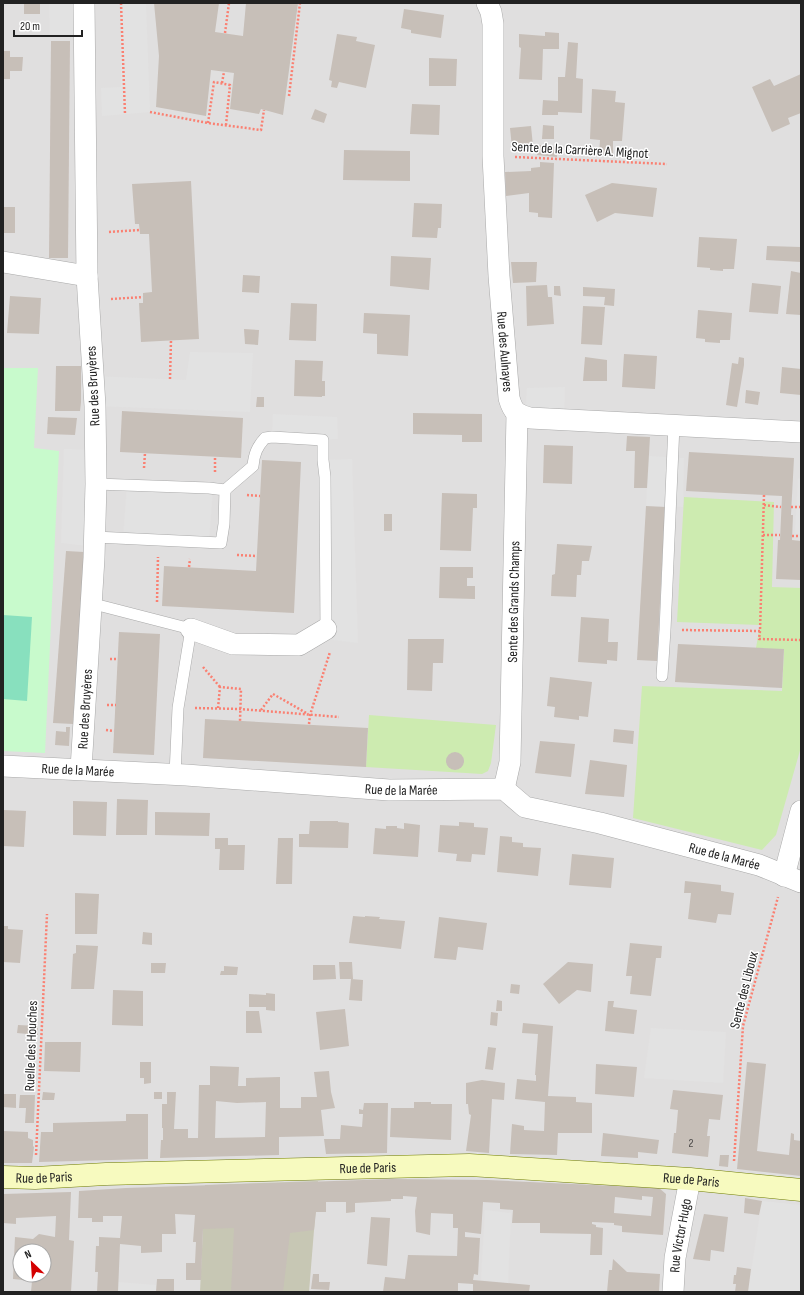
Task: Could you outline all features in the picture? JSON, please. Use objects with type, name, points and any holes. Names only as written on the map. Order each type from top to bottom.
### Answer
[{"type":"street","name":"Rue des Bruyères","points":[[80,769],[95,537],[96,484],[95,406],[87,276],[84,3]]},
{"type":"street","name":"Rue des Aulnayes","points":[[487,3],[491,12],[493,24],[493,156],[499,276],[509,398],[511,407],[517,414]]},
{"type":"street","points":[[3,262],[87,276]]},
{"type":"street","points":[[517,414],[530,418],[801,432]]},
{"type":"street","name":"Sente des Grands Champs","points":[[504,788],[510,762],[517,414]]},
{"type":"street","points":[[191,629],[233,644],[299,645],[326,634]]},
{"type":"street","name":"Rue de la Marée","points":[[3,766],[80,769],[389,790],[504,788],[525,807],[600,823],[759,865],[792,879]]},
{"type":"street","points":[[792,879],[801,811]]},
{"type":"street","name":"Rue de Paris","points":[[3,1177],[35,1178],[106,1174],[469,1165],[690,1179],[801,1190]]},
{"type":"street","name":"Rue Victor Hugo","points":[[673,1292],[675,1258],[690,1179]]},
{"type":"lane","points":[[662,676],[674,425]]},
{"type":"lane","points":[[95,537],[221,543],[224,524],[225,490],[253,466],[254,454],[258,446],[265,438],[272,437],[322,440],[325,477],[326,634]]},
{"type":"lane","points":[[96,484],[209,488],[225,490]]},
{"type":"lane","points":[[90,603],[191,629],[178,708],[175,775]]},
{"type":"path","points":[[121,3],[125,114]]},
{"type":"path","points":[[225,33],[229,3]]},
{"type":"path","points":[[289,96],[300,3]]},
{"type":"path","points":[[222,83],[224,72]]},
{"type":"path","points":[[208,123],[214,82],[230,85],[226,125]]},
{"type":"path","points":[[150,112],[208,123],[261,130],[264,110]]},
{"type":"path","name":"Sente de la Carrière A. Mignot","points":[[493,156],[667,164]]},
{"type":"path","points":[[87,234],[139,230]]},
{"type":"path","points":[[89,301],[143,297]]},
{"type":"path","points":[[170,379],[171,340]]},
{"type":"path","points":[[137,469],[144,469],[145,453]]},
{"type":"path","points":[[216,456],[215,472],[242,475],[241,494],[260,496]]},
{"type":"path","points":[[764,495],[759,639],[801,640]]},
{"type":"path","points":[[764,505],[781,507]]},
{"type":"path","points":[[791,507],[801,507]]},
{"type":"path","points":[[763,535],[780,535]]},
{"type":"path","points":[[792,536],[801,536]]},
{"type":"path","points":[[237,548],[237,555],[257,556]]},
{"type":"path","points":[[156,605],[159,551]]},
{"type":"path","points":[[665,630],[760,631]]},
{"type":"path","points":[[309,724],[310,715],[332,648],[326,634]]},
{"type":"path","points":[[218,708],[220,687],[241,689],[240,720]]},
{"type":"path","points":[[261,711],[273,694],[310,715]]},
{"type":"path","points":[[106,705],[116,705]]},
{"type":"path","points":[[178,708],[240,709],[339,717]]},
{"type":"path","name":"Sente des Liboux","points":[[733,1183],[743,1026],[792,879]]},
{"type":"path","name":"Ruelle des Houches","points":[[35,1178],[47,914]]},
{"type":"shaded area","points":[[3,3],[801,3],[801,1292],[3,1292]]},
{"type":"shaded area","points":[[49,3],[84,3],[85,38],[50,37]]},
{"type":"shaded area","points":[[121,3],[146,3],[150,112],[102,116],[101,88],[121,87]]},
{"type":"shaded area","points":[[190,352],[253,353],[250,412],[95,406],[93,376],[186,380]]},
{"type":"shaded area","points":[[565,387],[564,420],[525,417],[527,388]]},
{"type":"shaded area","points":[[273,414],[337,417],[338,439],[323,440],[272,437]]},
{"type":"shaded area","points":[[64,449],[96,450],[94,547],[61,543]]},
{"type":"shaded area","points":[[649,456],[684,458],[683,507],[646,506]]},
{"type":"shaded area","points":[[352,459],[358,643],[326,639],[323,460]]},
{"type":"shaded area","points":[[798,478],[801,479],[801,534],[795,533]]},
{"type":"shaded area","points":[[127,485],[213,488],[209,542],[123,539]]},
{"type":"shaded area","points":[[651,1028],[726,1032],[723,1083],[644,1078]]},
{"type":"shaded area","points":[[318,1181],[309,1292],[200,1292],[205,1185]]},
{"type":"shaded area","points":[[762,1201],[801,1205],[801,1292],[748,1292]]},
{"type":"shaded area","points":[[485,1210],[511,1213],[508,1283],[481,1280]]},
{"type":"shaded area","points":[[118,1282],[156,1285],[156,1292],[118,1292]]},
{"type":"green space","points":[[3,368],[38,368],[34,448],[59,451],[45,753],[3,751]]},
{"type":"green space","points":[[684,497],[774,502],[772,587],[801,588],[801,747],[776,835],[762,850],[633,818],[642,686],[782,691],[784,650],[756,648],[760,625],[677,622]]},
{"type":"green space","points":[[3,615],[32,617],[27,701],[3,699]]},
{"type":"green space","points":[[369,715],[496,725],[491,763],[488,771],[482,774],[366,767]]},
{"type":"building","points":[[24,3],[40,3],[40,14],[24,14]]},
{"type":"building","points":[[154,3],[219,3],[215,32],[243,36],[246,3],[298,3],[283,115],[261,109],[259,114],[230,109],[234,73],[211,70],[206,116],[156,107],[159,56]]},
{"type":"building","points":[[404,9],[444,15],[441,38],[411,33],[411,30],[401,28]]},
{"type":"building","points":[[545,32],[559,33],[559,49],[543,49],[542,80],[519,79],[521,48],[519,47],[519,34],[545,36]]},
{"type":"building","points":[[337,34],[357,37],[356,41],[375,45],[366,88],[339,82],[337,88],[331,87],[332,81],[329,80]]},
{"type":"building","points":[[51,41],[70,41],[68,258],[49,258]]},
{"type":"building","points":[[568,42],[578,43],[576,78],[583,79],[582,113],[558,112],[558,115],[542,115],[543,100],[558,101],[558,77],[565,77]]},
{"type":"building","points":[[3,51],[10,51],[10,57],[23,57],[22,71],[10,71],[10,79],[3,79]]},
{"type":"building","points":[[429,58],[457,59],[456,86],[429,86]]},
{"type":"building","points":[[801,74],[801,113],[788,118],[790,124],[772,132],[752,87],[770,79],[774,86]]},
{"type":"building","points":[[592,89],[616,91],[615,102],[625,103],[622,141],[613,141],[613,155],[599,155],[600,140],[590,139]]},
{"type":"building","points":[[412,104],[440,105],[439,135],[410,134]]},
{"type":"building","points":[[315,109],[327,114],[324,123],[311,119]]},
{"type":"building","points":[[543,125],[554,126],[554,139],[542,139]]},
{"type":"building","points":[[531,126],[533,146],[512,148],[510,128]]},
{"type":"building","points":[[539,145],[556,147],[557,157],[537,155]]},
{"type":"building","points":[[344,150],[410,151],[410,181],[343,180]]},
{"type":"building","points":[[540,162],[554,163],[552,218],[538,217],[538,213],[529,212],[529,193],[506,196],[505,172],[531,171],[531,168],[540,167]]},
{"type":"building","points":[[191,181],[199,339],[141,342],[139,303],[143,303],[143,293],[152,292],[149,234],[140,234],[139,224],[135,224],[132,184]]},
{"type":"building","points":[[612,183],[657,188],[653,217],[615,213],[597,222],[585,195]]},
{"type":"building","points":[[414,203],[442,204],[441,228],[438,228],[437,238],[412,237]]},
{"type":"building","points":[[3,207],[15,207],[15,233],[3,233]]},
{"type":"building","points":[[699,237],[737,239],[734,269],[723,269],[723,271],[697,267]]},
{"type":"building","points":[[767,246],[801,247],[801,262],[766,260]]},
{"type":"building","points":[[391,256],[431,258],[429,290],[390,286]]},
{"type":"building","points":[[511,262],[537,262],[536,282],[513,283]]},
{"type":"building","points":[[791,271],[801,273],[801,315],[786,314]]},
{"type":"building","points":[[243,275],[260,276],[259,293],[242,292]]},
{"type":"building","points":[[752,283],[781,286],[778,314],[749,312]]},
{"type":"building","points":[[547,285],[548,297],[552,297],[554,324],[527,326],[526,286]]},
{"type":"building","points":[[554,286],[560,286],[561,296],[554,295]]},
{"type":"building","points":[[583,287],[615,289],[614,306],[604,305],[605,297],[583,296]]},
{"type":"building","points":[[10,296],[41,298],[39,334],[7,333]]},
{"type":"building","points":[[291,303],[317,304],[316,341],[289,340]]},
{"type":"building","points":[[583,306],[605,307],[602,345],[581,344]]},
{"type":"building","points":[[698,310],[732,313],[730,340],[720,340],[720,343],[705,342],[705,339],[696,338]]},
{"type":"building","points":[[364,313],[410,315],[408,356],[377,354],[377,334],[363,333]]},
{"type":"building","points":[[244,329],[259,330],[258,345],[245,344]]},
{"type":"building","points":[[624,354],[657,356],[655,389],[622,387]]},
{"type":"building","points":[[585,357],[607,360],[607,381],[583,381]]},
{"type":"building","points":[[739,357],[744,358],[744,365],[737,407],[726,405],[732,363],[738,364]]},
{"type":"building","points":[[295,360],[323,361],[322,381],[325,381],[325,396],[294,396]]},
{"type":"building","points":[[56,366],[81,366],[80,411],[55,411]]},
{"type":"building","points":[[782,367],[801,369],[801,395],[780,393]]},
{"type":"building","points":[[746,390],[760,392],[758,405],[745,403]]},
{"type":"building","points":[[257,397],[264,397],[264,407],[256,407]]},
{"type":"building","points":[[122,411],[243,418],[241,458],[120,452]]},
{"type":"building","points":[[413,413],[482,414],[482,442],[462,442],[462,435],[413,434]]},
{"type":"building","points":[[48,417],[77,418],[75,435],[47,434]]},
{"type":"building","points":[[627,436],[650,437],[647,488],[634,488],[635,451],[626,451]]},
{"type":"building","points":[[544,445],[573,446],[572,484],[543,483]]},
{"type":"building","points":[[689,452],[794,458],[791,515],[793,515],[792,540],[801,541],[801,580],[776,579],[782,496],[686,491]]},
{"type":"building","points":[[262,460],[301,462],[294,613],[162,606],[164,566],[256,571]]},
{"type":"building","points":[[442,493],[477,494],[477,508],[473,508],[471,551],[440,550]]},
{"type":"building","points":[[646,506],[665,507],[657,661],[637,660]]},
{"type":"building","points":[[384,514],[392,514],[392,531],[384,531]]},
{"type":"building","points":[[557,544],[592,546],[589,561],[582,561],[581,575],[577,575],[576,597],[551,596],[552,575],[555,574]]},
{"type":"building","points":[[66,551],[84,552],[73,724],[53,723]]},
{"type":"building","points":[[440,567],[473,567],[473,578],[467,578],[467,586],[475,586],[475,599],[439,598]]},
{"type":"building","points":[[581,617],[609,619],[608,642],[618,642],[617,661],[607,660],[607,664],[578,662]]},
{"type":"building","points":[[119,632],[160,634],[154,755],[113,753]]},
{"type":"building","points":[[408,639],[444,639],[443,663],[433,663],[432,691],[407,690]]},
{"type":"building","points":[[678,644],[784,649],[782,688],[675,682]]},
{"type":"building","points":[[550,677],[592,682],[588,717],[579,716],[579,720],[554,717],[555,707],[547,706]]},
{"type":"building","points":[[205,719],[368,728],[366,767],[203,758]]},
{"type":"building","points":[[66,727],[70,727],[69,746],[55,745],[56,731],[66,732]]},
{"type":"building","points":[[614,729],[634,731],[633,744],[613,742]]},
{"type":"building","points":[[540,741],[575,744],[571,777],[535,773]]},
{"type":"building","points":[[455,752],[462,754],[464,761],[462,768],[455,770],[448,768],[446,761],[448,754]]},
{"type":"building","points":[[590,760],[627,765],[624,797],[585,794]]},
{"type":"building","points":[[117,799],[148,800],[147,835],[116,835]]},
{"type":"building","points":[[73,801],[107,802],[106,836],[73,835]]},
{"type":"building","points":[[3,810],[26,811],[24,847],[3,846]]},
{"type":"building","points":[[155,812],[210,813],[209,836],[155,835]]},
{"type":"building","points":[[310,821],[338,821],[349,823],[348,848],[299,847],[299,834],[309,834]]},
{"type":"building","points":[[459,822],[474,823],[474,827],[488,828],[485,855],[472,854],[471,862],[456,861],[457,854],[438,852],[440,825],[459,826]]},
{"type":"building","points":[[404,823],[420,825],[418,857],[373,854],[375,828],[386,829],[386,826],[397,826],[397,828],[404,829]]},
{"type":"building","points":[[500,836],[512,837],[512,842],[523,843],[523,847],[541,848],[538,876],[497,872]]},
{"type":"building","points":[[215,838],[228,838],[228,845],[245,845],[244,870],[219,870],[220,849],[215,849]]},
{"type":"building","points":[[278,838],[293,838],[292,884],[276,884]]},
{"type":"building","points":[[572,854],[614,858],[611,888],[569,885]]},
{"type":"building","points":[[685,881],[721,885],[721,891],[734,893],[731,915],[718,914],[716,923],[688,919],[691,893],[684,893]]},
{"type":"building","points":[[75,893],[99,894],[97,934],[75,934]]},
{"type":"building","points":[[353,916],[380,917],[379,919],[405,921],[401,949],[349,943]]},
{"type":"building","points":[[439,917],[487,923],[483,950],[458,947],[456,960],[434,958]]},
{"type":"building","points":[[3,926],[8,926],[8,929],[23,930],[20,963],[3,962]]},
{"type":"building","points":[[143,932],[152,933],[152,945],[142,944]]},
{"type":"building","points":[[630,943],[662,946],[661,958],[656,958],[651,996],[630,994],[632,976],[626,976]]},
{"type":"building","points":[[76,945],[98,946],[94,989],[71,989],[73,954],[76,953]]},
{"type":"building","points":[[339,962],[352,962],[353,979],[340,979]]},
{"type":"building","points":[[568,962],[593,964],[591,992],[577,990],[559,1004],[543,984]]},
{"type":"building","points":[[151,963],[166,963],[165,973],[151,973]]},
{"type":"building","points":[[313,965],[335,965],[336,979],[313,980]]},
{"type":"building","points":[[224,966],[238,967],[237,975],[220,975],[221,971],[224,971]]},
{"type":"building","points":[[351,979],[363,980],[362,1001],[349,1000]]},
{"type":"building","points":[[511,984],[520,985],[519,994],[510,993]]},
{"type":"building","points":[[113,990],[143,991],[143,1026],[112,1025]]},
{"type":"building","points":[[266,993],[275,994],[275,1011],[266,1010],[266,1007],[249,1007],[249,994],[266,995]]},
{"type":"building","points":[[497,1000],[502,1001],[502,1011],[496,1011]]},
{"type":"building","points":[[608,1001],[614,1001],[613,1007],[637,1010],[634,1034],[605,1031]]},
{"type":"building","points":[[345,1009],[349,1046],[320,1050],[316,1012]]},
{"type":"building","points":[[246,1011],[259,1011],[262,1033],[246,1033]]},
{"type":"building","points":[[491,1012],[498,1013],[497,1026],[490,1025]]},
{"type":"building","points":[[523,1023],[553,1026],[548,1096],[576,1097],[576,1102],[592,1103],[592,1133],[558,1133],[557,1155],[510,1154],[512,1124],[524,1126],[524,1130],[544,1131],[545,1102],[515,1099],[517,1079],[536,1081],[535,1075],[538,1034],[522,1033]]},
{"type":"building","points":[[18,1025],[38,1026],[38,1035],[17,1033]]},
{"type":"building","points":[[45,1042],[81,1042],[80,1072],[44,1071]]},
{"type":"building","points":[[488,1047],[496,1048],[493,1070],[485,1069]]},
{"type":"building","points":[[140,1062],[151,1062],[151,1083],[144,1084],[144,1078],[140,1078]]},
{"type":"building","points":[[747,1062],[766,1064],[757,1151],[789,1155],[791,1133],[794,1134],[794,1140],[801,1141],[801,1176],[737,1169]]},
{"type":"building","points":[[596,1064],[637,1067],[634,1097],[595,1094]]},
{"type":"building","points":[[210,1066],[239,1067],[238,1086],[246,1086],[246,1078],[280,1077],[280,1108],[301,1108],[301,1097],[317,1097],[314,1072],[329,1071],[331,1092],[335,1108],[321,1110],[324,1136],[279,1137],[279,1155],[160,1158],[161,1140],[163,1140],[162,1104],[167,1104],[167,1092],[176,1092],[174,1129],[188,1129],[188,1138],[198,1138],[199,1085],[210,1085]],"holes":[[[216,1101],[237,1103],[266,1102],[265,1137],[215,1138]]]},
{"type":"building","points":[[482,1080],[505,1083],[504,1100],[492,1099],[489,1153],[466,1151],[471,1115],[469,1114],[468,1104],[466,1104],[466,1083]]},
{"type":"building","points":[[673,1090],[723,1095],[720,1120],[709,1119],[707,1136],[710,1136],[708,1157],[672,1153],[678,1110],[670,1109]]},
{"type":"building","points":[[43,1092],[55,1093],[54,1100],[42,1100]]},
{"type":"building","points":[[154,1092],[162,1092],[162,1099],[154,1099]]},
{"type":"building","points":[[3,1094],[16,1094],[16,1108],[3,1107]]},
{"type":"building","points":[[20,1095],[35,1095],[34,1123],[25,1123],[26,1108],[19,1108]]},
{"type":"building","points":[[414,1102],[452,1104],[451,1140],[390,1137],[391,1108],[414,1108]]},
{"type":"building","points":[[364,1103],[388,1103],[387,1153],[326,1154],[324,1139],[340,1139],[341,1125],[362,1127],[363,1114],[359,1114],[359,1109],[363,1110]]},
{"type":"building","points":[[126,1114],[148,1114],[148,1159],[39,1162],[41,1132],[53,1132],[53,1123],[126,1121]]},
{"type":"building","points":[[3,1131],[28,1132],[28,1138],[33,1140],[34,1147],[32,1163],[3,1163]]},
{"type":"building","points":[[603,1133],[659,1140],[657,1154],[638,1152],[638,1158],[601,1156]]},
{"type":"building","points":[[720,1155],[729,1155],[728,1167],[719,1166]]},
{"type":"building","points":[[392,1179],[488,1180],[659,1188],[666,1194],[663,1235],[622,1232],[622,1226],[614,1225],[614,1223],[592,1222],[592,1224],[596,1225],[596,1227],[603,1228],[602,1255],[590,1255],[591,1234],[540,1233],[540,1223],[512,1223],[513,1210],[500,1209],[500,1203],[483,1202],[481,1234],[465,1232],[465,1237],[480,1238],[478,1275],[474,1274],[473,1280],[530,1285],[529,1292],[473,1292],[473,1284],[458,1283],[458,1292],[383,1292],[385,1277],[405,1279],[408,1255],[457,1256],[458,1228],[453,1228],[453,1214],[431,1213],[430,1235],[416,1232],[415,1211],[417,1197],[403,1196],[403,1199],[391,1199],[391,1201],[355,1203],[355,1212],[346,1213],[346,1202],[326,1202],[326,1212],[316,1212],[314,1230],[290,1233],[283,1292],[231,1292],[234,1228],[203,1229],[201,1280],[186,1280],[186,1263],[195,1263],[196,1242],[193,1242],[195,1215],[175,1214],[176,1234],[162,1234],[162,1252],[141,1253],[141,1246],[120,1244],[118,1292],[97,1292],[98,1272],[95,1272],[96,1246],[99,1246],[99,1237],[120,1238],[122,1216],[103,1216],[103,1222],[92,1222],[92,1218],[78,1218],[79,1191]],"holes":[[[642,1196],[653,1197],[651,1216],[614,1213],[615,1197],[642,1200]]]},
{"type":"building","points":[[71,1192],[69,1240],[74,1241],[71,1292],[31,1292],[32,1283],[52,1283],[52,1243],[15,1243],[15,1237],[33,1239],[39,1234],[55,1237],[56,1216],[16,1218],[16,1224],[3,1223],[3,1194]]},
{"type":"building","points":[[745,1198],[762,1201],[759,1215],[744,1213]]},
{"type":"building","points":[[704,1214],[728,1217],[724,1252],[711,1250],[710,1261],[693,1259]]},
{"type":"building","points":[[371,1217],[390,1218],[387,1266],[367,1264]]},
{"type":"building","points":[[613,1259],[627,1272],[660,1274],[659,1292],[607,1292],[609,1270],[612,1270]]},
{"type":"building","points":[[737,1267],[751,1269],[748,1292],[735,1292],[736,1284],[733,1284]]},
{"type":"building","points":[[313,1274],[319,1274],[319,1282],[330,1282],[329,1290],[311,1289]]},
{"type":"building","points":[[157,1279],[174,1279],[174,1292],[156,1292]]}]
